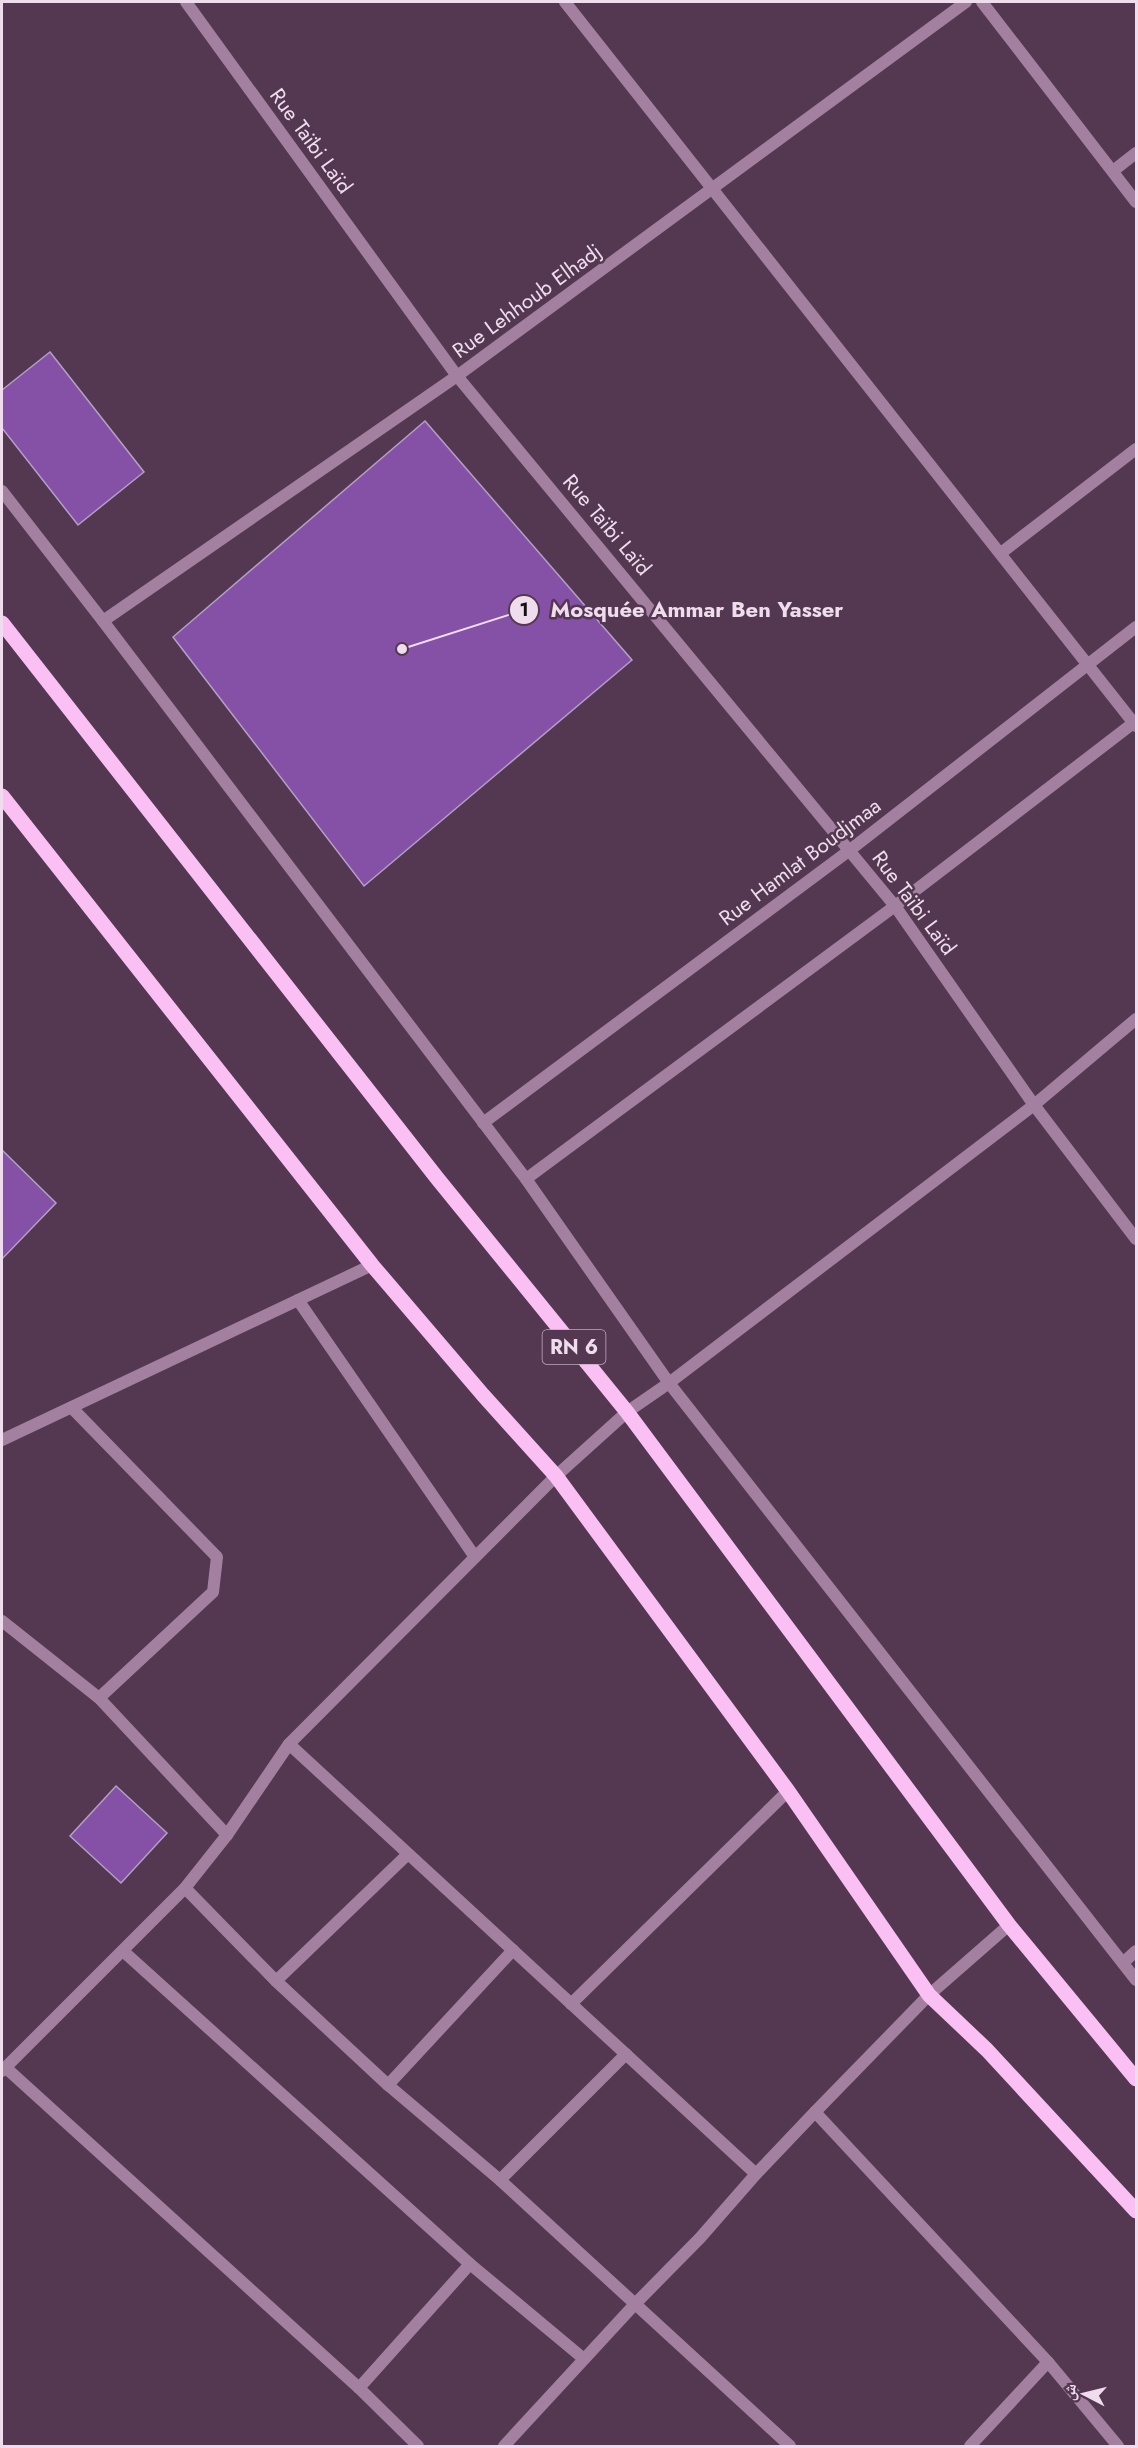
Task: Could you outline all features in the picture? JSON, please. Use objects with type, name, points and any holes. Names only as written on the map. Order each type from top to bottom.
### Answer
[{"type":"main road","name":"RN 6","points":[[2,623],[437,1178],[627,1413],[1009,1925],[1137,2079]]},
{"type":"main road","points":[[2,796],[372,1265],[556,1476],[788,1791],[929,1995],[987,2050],[1137,2211]]},
{"type":"street","name":"Rue Taïbi Laïd","points":[[186,2],[457,376],[895,906],[1034,1105],[1137,1239]]},
{"type":"street","points":[[526,1179],[895,906],[1136,723],[565,2]]},
{"type":"street","name":"Rue Lehhoub Elhadj","points":[[103,621],[457,376],[966,2]]},
{"type":"street","points":[[982,2],[1137,202]]},
{"type":"street","points":[[1113,171],[1137,153]]},
{"type":"street","points":[[1001,553],[1137,449]]},
{"type":"street","points":[[2,491],[526,1179],[669,1383],[1137,1980]]},
{"type":"street","name":"Rue Hamlat Boudjmaa","points":[[483,1124],[850,850],[1137,627]]},
{"type":"street","points":[[418,2446],[359,2388],[3,2069],[185,1888],[227,1835],[289,1744],[556,1476],[627,1413],[1034,1105],[1137,1019]]},
{"type":"street","points":[[2,1440],[372,1265]]},
{"type":"street","points":[[298,1300],[475,1557]]},
{"type":"street","points":[[72,1408],[217,1557],[213,1592],[99,1698]]},
{"type":"street","points":[[2,1621],[99,1698],[227,1835]]},
{"type":"street","points":[[289,1744],[756,2174]]},
{"type":"street","points":[[572,2004],[788,1791]]},
{"type":"street","points":[[276,1981],[408,1854]]},
{"type":"street","points":[[185,1888],[276,1981],[388,2085],[500,2180],[790,2446]]},
{"type":"street","points":[[504,2446],[635,2304],[700,2238],[814,2112],[929,1995],[1009,1925]]},
{"type":"street","points":[[388,2085],[513,1950]]},
{"type":"street","points":[[123,1951],[471,2264],[584,2359]]},
{"type":"street","points":[[1123,1963],[1137,1951]]},
{"type":"street","points":[[500,2180],[626,2054]]},
{"type":"street","points":[[814,2112],[1048,2362],[1118,2446]]},
{"type":"street","points":[[359,2388],[471,2264]]},
{"type":"street","points":[[970,2446],[1048,2362]]},
{"type":"building","points":[[50,352],[144,472],[78,525],[2,428],[2,390]]},
{"type":"building","points":[[425,421],[632,660],[364,886],[173,637]]},
{"type":"building","points":[[2,1150],[56,1203],[2,1259]]},
{"type":"building","points":[[116,1786],[167,1833],[121,1883],[70,1836]]},
{"type":"place","name":"Mosquée Ammar Ben Yasser","points":[[402,649]]}]
